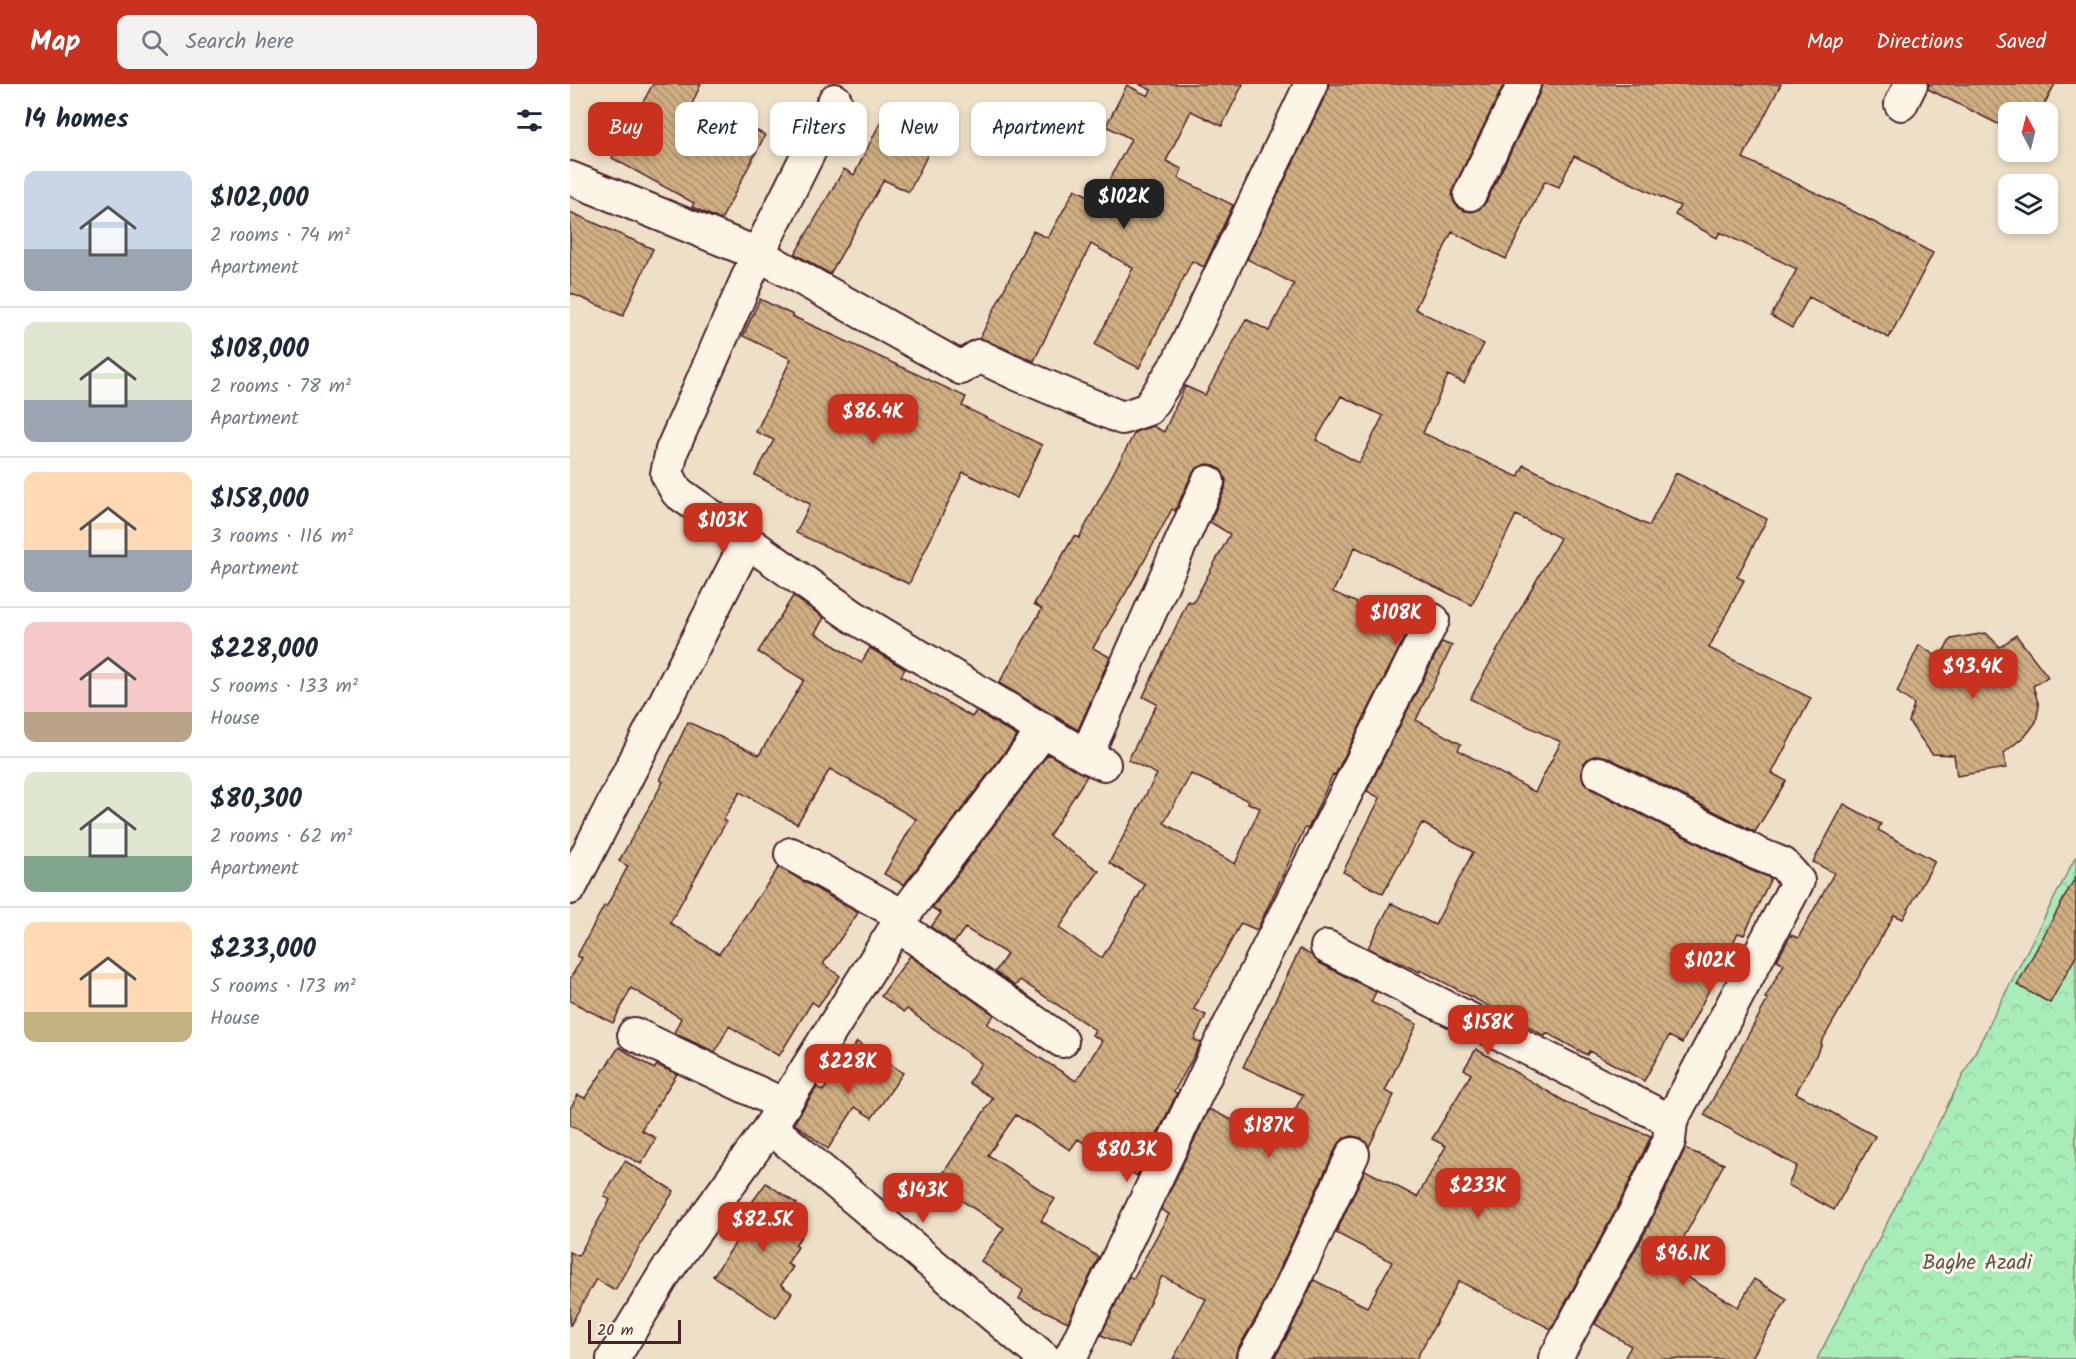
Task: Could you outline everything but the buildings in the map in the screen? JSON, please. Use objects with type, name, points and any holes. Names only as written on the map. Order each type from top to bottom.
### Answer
[{"type":"street","points":[[570,178],[758,254],[960,368],[979,356],[1122,418],[1148,409],[1179,361],[1311,84]]},
{"type":"street","points":[[1470,194],[1524,84]]},
{"type":"street","points":[[835,100],[758,254],[672,450],[667,474],[677,492],[854,617],[1095,760],[1208,482]]},
{"type":"street","points":[[570,888],[747,542]]},
{"type":"street","points":[[1070,1359],[1228,1028],[1433,620]]},
{"type":"street","points":[[613,1359],[667,1270],[777,1116],[900,920],[1044,730]]},
{"type":"street","points":[[1555,1359],[1633,1216],[1669,1141],[1671,1120],[1798,882],[1783,864],[1758,854],[1599,772]]},
{"type":"street","points":[[791,854],[900,920],[1062,1041]]},
{"type":"street","points":[[1327,947],[1671,1120]]},
{"type":"street","points":[[634,1034],[777,1116],[1045,1359]]},
{"type":"street","points":[[1253,1359],[1275,1321],[1353,1154]]},
{"type":"green space","name":"Baghe Azadi","points":[[2076,856],[2076,1359],[1817,1359]]}]
